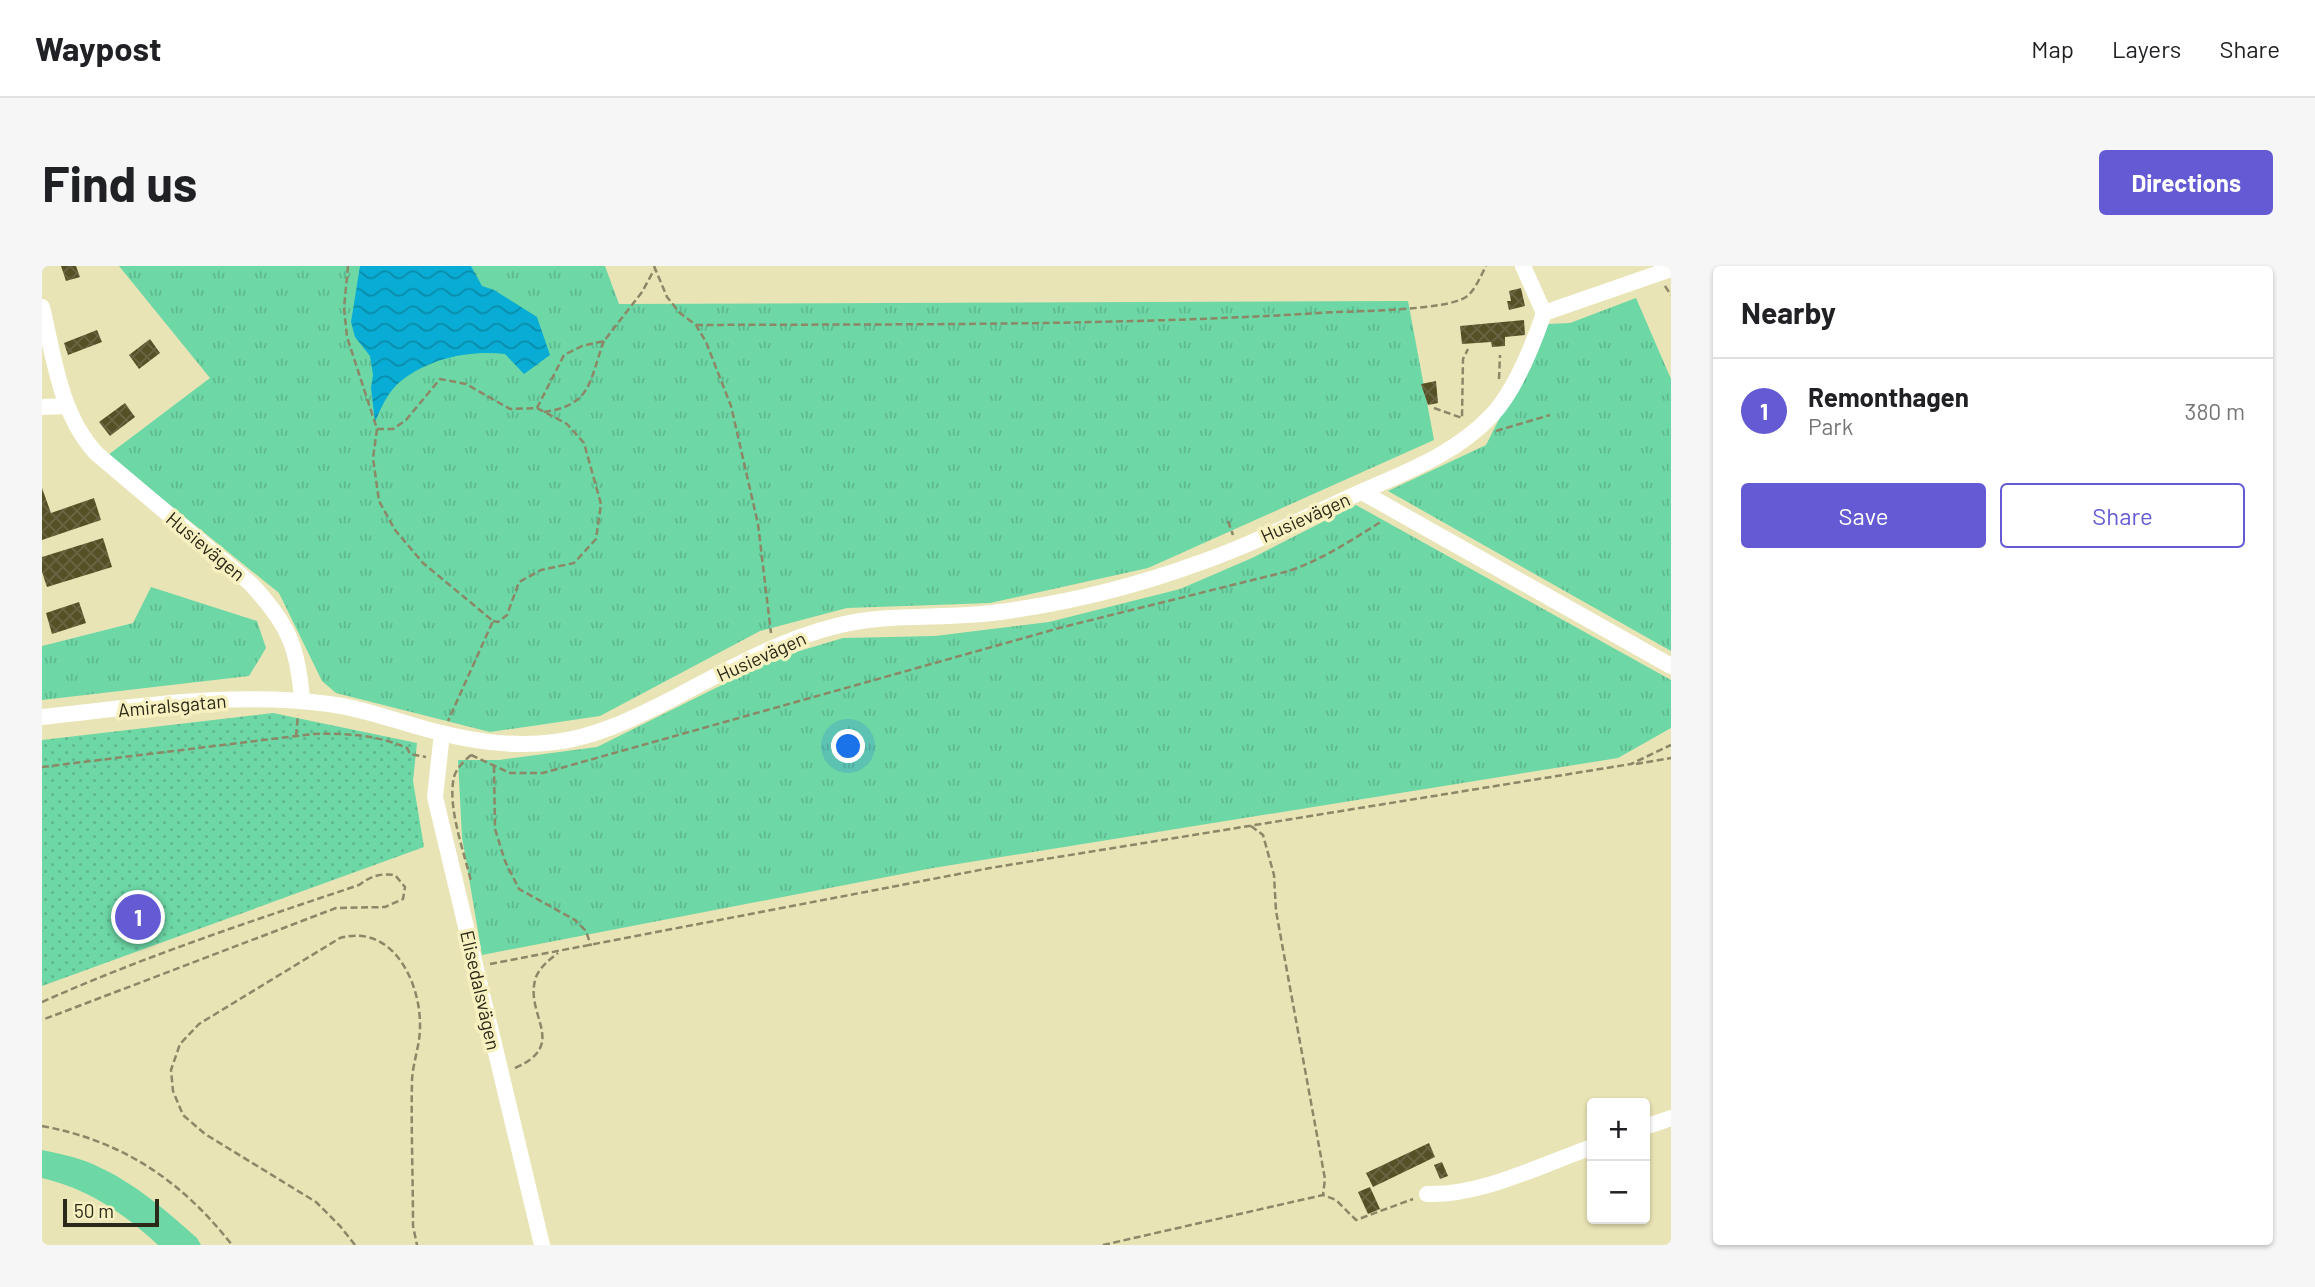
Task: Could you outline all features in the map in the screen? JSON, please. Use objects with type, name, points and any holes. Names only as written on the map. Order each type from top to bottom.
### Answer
[{"type":"street","points":[[1523,266],[1544,313],[1671,269]]},
{"type":"street","name":"Husievägen","points":[[42,307],[67,406],[75,426],[97,454],[251,584],[274,610],[285,627],[298,659],[302,700],[336,704],[442,733],[478,740],[526,744],[579,738],[601,732],[775,646],[837,625],[871,620],[995,613],[1041,605],[1162,576],[1239,547],[1437,457],[1475,432],[1506,396],[1529,351],[1544,313]]},
{"type":"street","points":[[42,407],[67,406]]},
{"type":"street","points":[[1362,492],[1671,666]]},
{"type":"street","name":"Amiralsgatan","points":[[42,717],[176,703],[267,698],[302,700]]},
{"type":"street","name":"Elisedalsvägen","points":[[442,733],[435,797],[542,1245]]},
{"type":"street","points":[[1650,1125],[1671,1118]]},
{"type":"street","points":[[1427,1194],[1448,1195],[1484,1186],[1587,1149]]},
{"type":"path","points":[[348,266],[344,308],[347,337],[377,429],[373,458],[379,501],[395,530],[423,563],[493,621],[498,622],[507,615],[519,582],[541,570],[574,563],[596,539],[601,504],[584,443],[567,424],[537,408],[510,409],[466,384],[440,379],[406,420],[393,429],[377,429]]},
{"type":"path","points":[[696,325],[1082,323],[1404,308],[1445,304],[1466,297],[1486,266]]},
{"type":"path","points":[[654,268],[667,297],[680,313],[696,325],[706,342],[731,406],[758,524],[771,637],[775,646]]},
{"type":"path","points":[[544,412],[563,409],[584,395],[592,381],[604,341],[642,292],[654,268]]},
{"type":"path","points":[[537,408],[564,355],[582,346],[604,341]]},
{"type":"path","points":[[1434,408],[1462,418],[1463,359],[1468,349]]},
{"type":"path","points":[[1475,432],[1499,431],[1550,415]]},
{"type":"path","points":[[471,755],[518,775],[543,773],[1063,627],[1289,571],[1340,548],[1395,510]]},
{"type":"path","points":[[442,733],[493,621]]},
{"type":"path","points":[[296,736],[296,722],[302,700]]},
{"type":"path","points":[[42,767],[296,736],[341,733],[397,743],[407,748],[410,754],[462,764],[454,775],[454,810],[473,888]]},
{"type":"path","points":[[1631,765],[1671,745]]},
{"type":"path","points":[[490,964],[990,868],[1671,758]]},
{"type":"path","points":[[494,766],[495,829],[505,861],[519,889],[575,920],[586,930],[591,946]]},
{"type":"path","points":[[1251,826],[1263,835],[1274,875],[1276,911],[1321,1152],[1325,1179],[1324,1195]]},
{"type":"path","points":[[42,1002],[101,976],[244,923],[359,885],[370,877],[395,875],[405,887],[403,899],[384,907],[336,908],[323,912],[42,1020]]},
{"type":"path","points":[[355,1245],[316,1202],[205,1134],[183,1115],[173,1091],[171,1070],[180,1044],[199,1024],[329,944],[353,934],[366,935],[387,947],[406,966],[416,992],[420,1030],[412,1090],[414,1226],[417,1245]]},
{"type":"path","points":[[512,1057],[515,1068],[536,1056],[541,1047],[543,1039],[534,991],[535,979],[540,968],[558,953]]},
{"type":"path","points":[[42,1126],[94,1141],[143,1163],[179,1188],[209,1216],[232,1245]]},
{"type":"path","points":[[1103,1245],[1324,1195],[1336,1200],[1356,1220],[1427,1194]]},
{"type":"green space","points":[[119,266],[605,266],[619,304],[1408,301],[1434,440],[1148,568],[990,603],[847,608],[760,631],[600,716],[490,732],[336,693],[322,681],[279,593],[108,455],[210,378]]},
{"type":"green space","points":[[1636,298],[1671,379],[1671,651],[1388,491],[1486,445],[1547,324],[1570,323]]},
{"type":"green space","points":[[1356,505],[1671,680],[1671,728],[1618,758],[933,868],[482,955],[462,837],[458,760],[499,760],[597,747],[776,658],[843,638],[935,636],[1049,622],[1180,589],[1252,558]]},
{"type":"green space","points":[[151,587],[257,621],[266,648],[249,676],[42,700],[42,646],[133,623]]},
{"type":"green space","points":[[273,713],[417,743],[413,781],[424,847],[42,986],[42,740]]},
{"type":"green space","points":[[42,1150],[85,1161],[116,1176],[158,1204],[197,1238],[201,1245],[158,1245],[104,1204],[75,1189],[42,1178]]},
{"type":"water","points":[[360,266],[471,266],[482,286],[494,290],[537,317],[550,355],[524,374],[505,354],[478,353],[437,361],[412,373],[396,385],[385,400],[375,422],[370,356],[355,337],[351,322]]},
{"type":"building","points":[[61,266],[76,266],[80,277],[66,281]]},
{"type":"building","points":[[1521,288],[1525,306],[1509,310],[1509,291]]},
{"type":"building","points":[[1524,320],[1525,335],[1505,337],[1505,346],[1492,347],[1491,342],[1462,344],[1460,326]]},
{"type":"building","points":[[97,330],[102,342],[68,355],[64,343]]},
{"type":"building","points":[[150,339],[160,353],[139,369],[129,355]]},
{"type":"building","points":[[1436,381],[1438,403],[1428,405],[1421,384]]},
{"type":"building","points":[[125,403],[135,417],[110,436],[99,422]]},
{"type":"building","points":[[42,488],[51,513],[94,498],[101,520],[42,540]]},
{"type":"building","points":[[103,538],[112,567],[47,587],[42,572],[42,557]]},
{"type":"building","points":[[79,602],[86,623],[52,634],[46,613]]},
{"type":"building","points":[[1429,1143],[1435,1157],[1373,1187],[1366,1173]]},
{"type":"building","points":[[1442,1162],[1448,1176],[1440,1179],[1434,1165]]},
{"type":"building","points":[[1370,1187],[1380,1209],[1368,1214],[1358,1192]]},
{"type":"place","name":"Remonthagen","points":[[138,917]]}]
